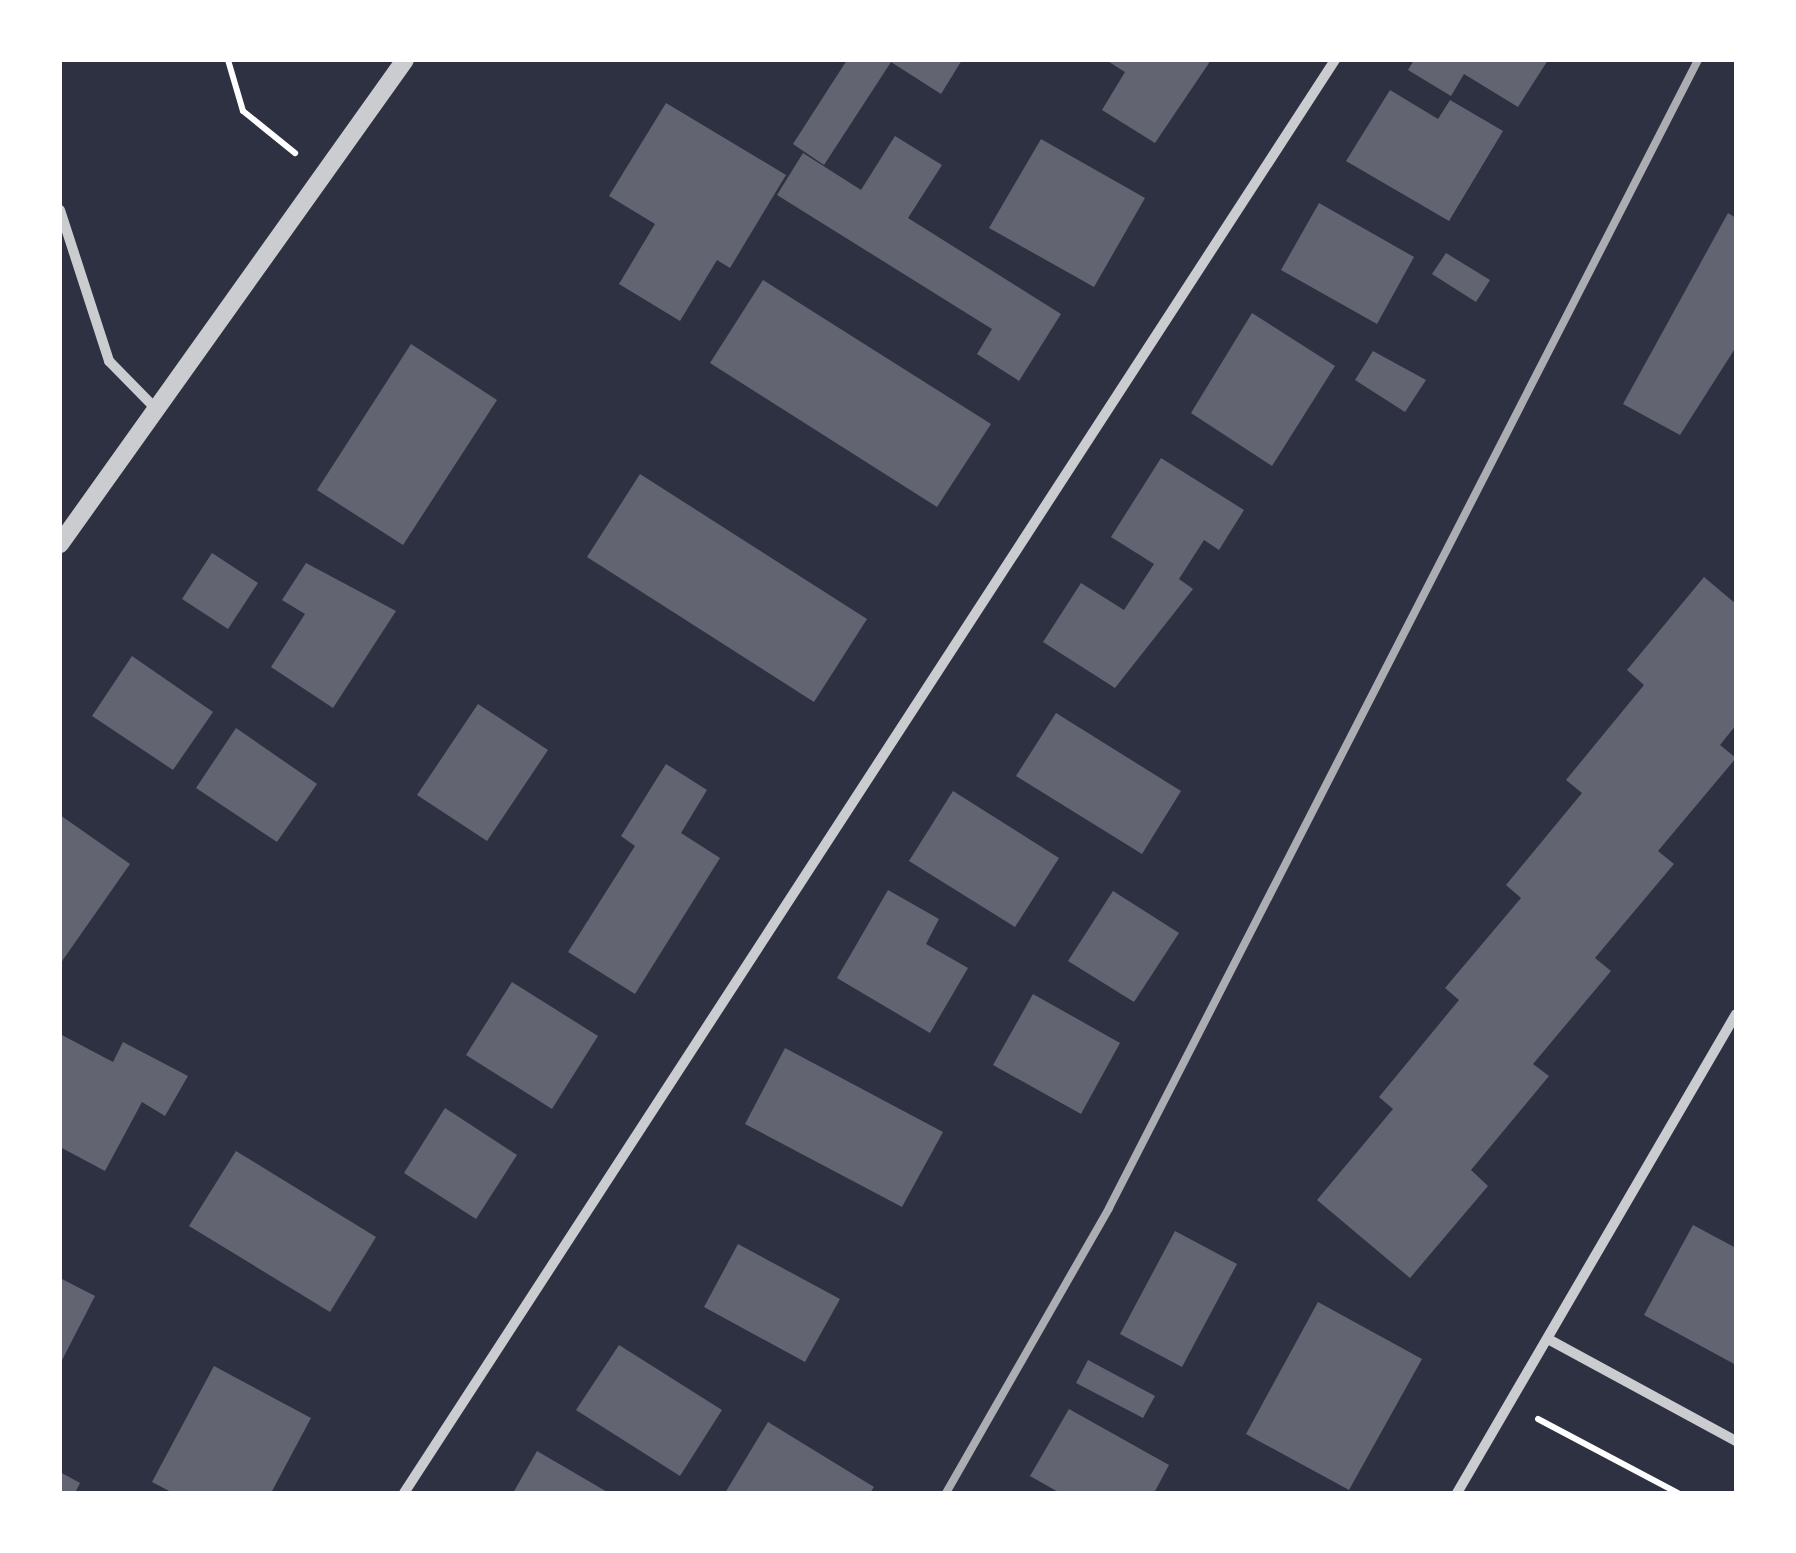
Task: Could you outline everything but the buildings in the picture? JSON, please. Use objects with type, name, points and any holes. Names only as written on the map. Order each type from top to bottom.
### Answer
[{"type":"street","points":[[60,544],[404,60]]},
{"type":"street","points":[[404,1493],[1335,60]]},
{"type":"street","points":[[60,210],[108,361],[156,410]]},
{"type":"street","points":[[1457,1493],[1736,1014]]},
{"type":"street","points":[[1548,1339],[1736,1441]]},
{"type":"path","points":[[228,60],[243,111],[325,174]]},
{"type":"path","points":[[1509,1403],[1678,1493]]},
{"type":"railway","points":[[946,1493],[1109,1208],[1698,60]]}]
